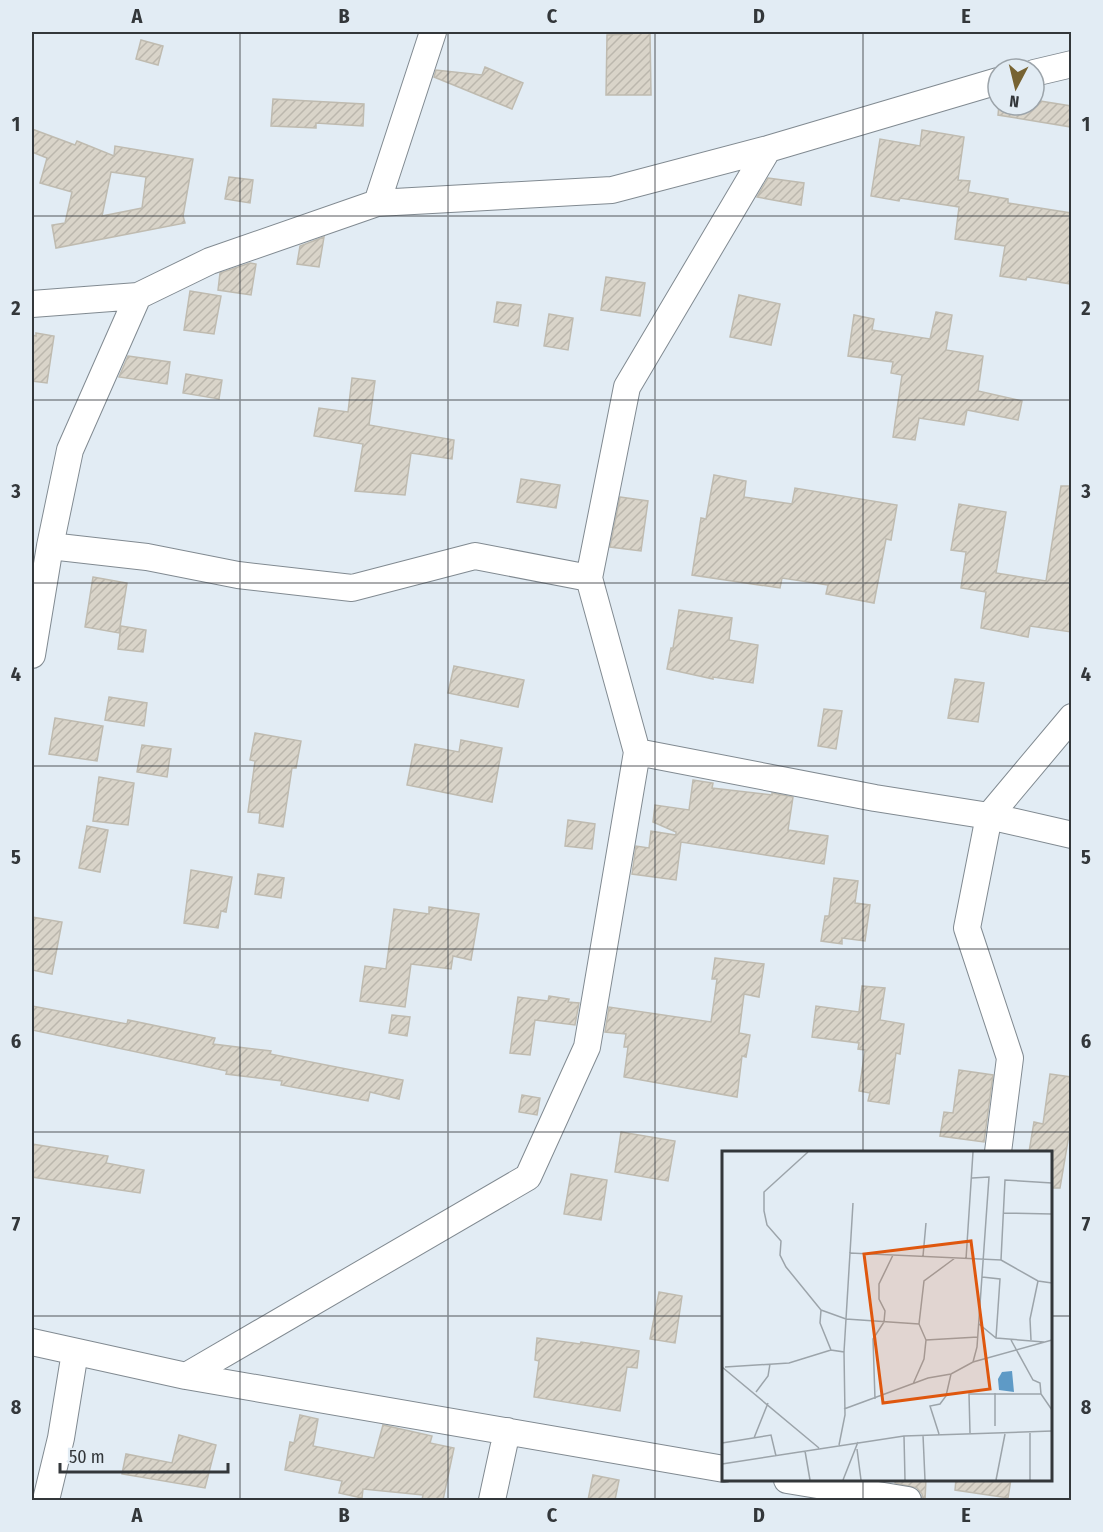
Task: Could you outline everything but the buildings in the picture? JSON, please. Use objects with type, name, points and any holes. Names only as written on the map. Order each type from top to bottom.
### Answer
[{"type":"street","points":[[377,203],[433,32]]},
{"type":"street","points":[[1046,70],[1071,64]]},
{"type":"street","points":[[32,304],[138,296],[210,261],[377,203],[612,190],[768,149],[986,85]]},
{"type":"street","points":[[186,1376],[528,1177],[587,1047],[637,752],[589,578],[627,387],[768,149]]},
{"type":"street","points":[[32,655],[50,546],[70,450],[138,296]]},
{"type":"street","points":[[50,546],[147,557],[238,575],[352,588],[475,556],[589,578]]},
{"type":"street","points":[[998,1151],[1010,1058],[967,928],[989,816],[1071,717]]},
{"type":"street","points":[[637,752],[875,798],[989,816],[1071,835]]},
{"type":"street","points":[[32,1342],[186,1376],[722,1469]]},
{"type":"street","points":[[46,1500],[61,1438],[75,1352]]},
{"type":"street","points":[[492,1500],[507,1431]]},
{"type":"street","points":[[820,1482],[909,1500]]}]
